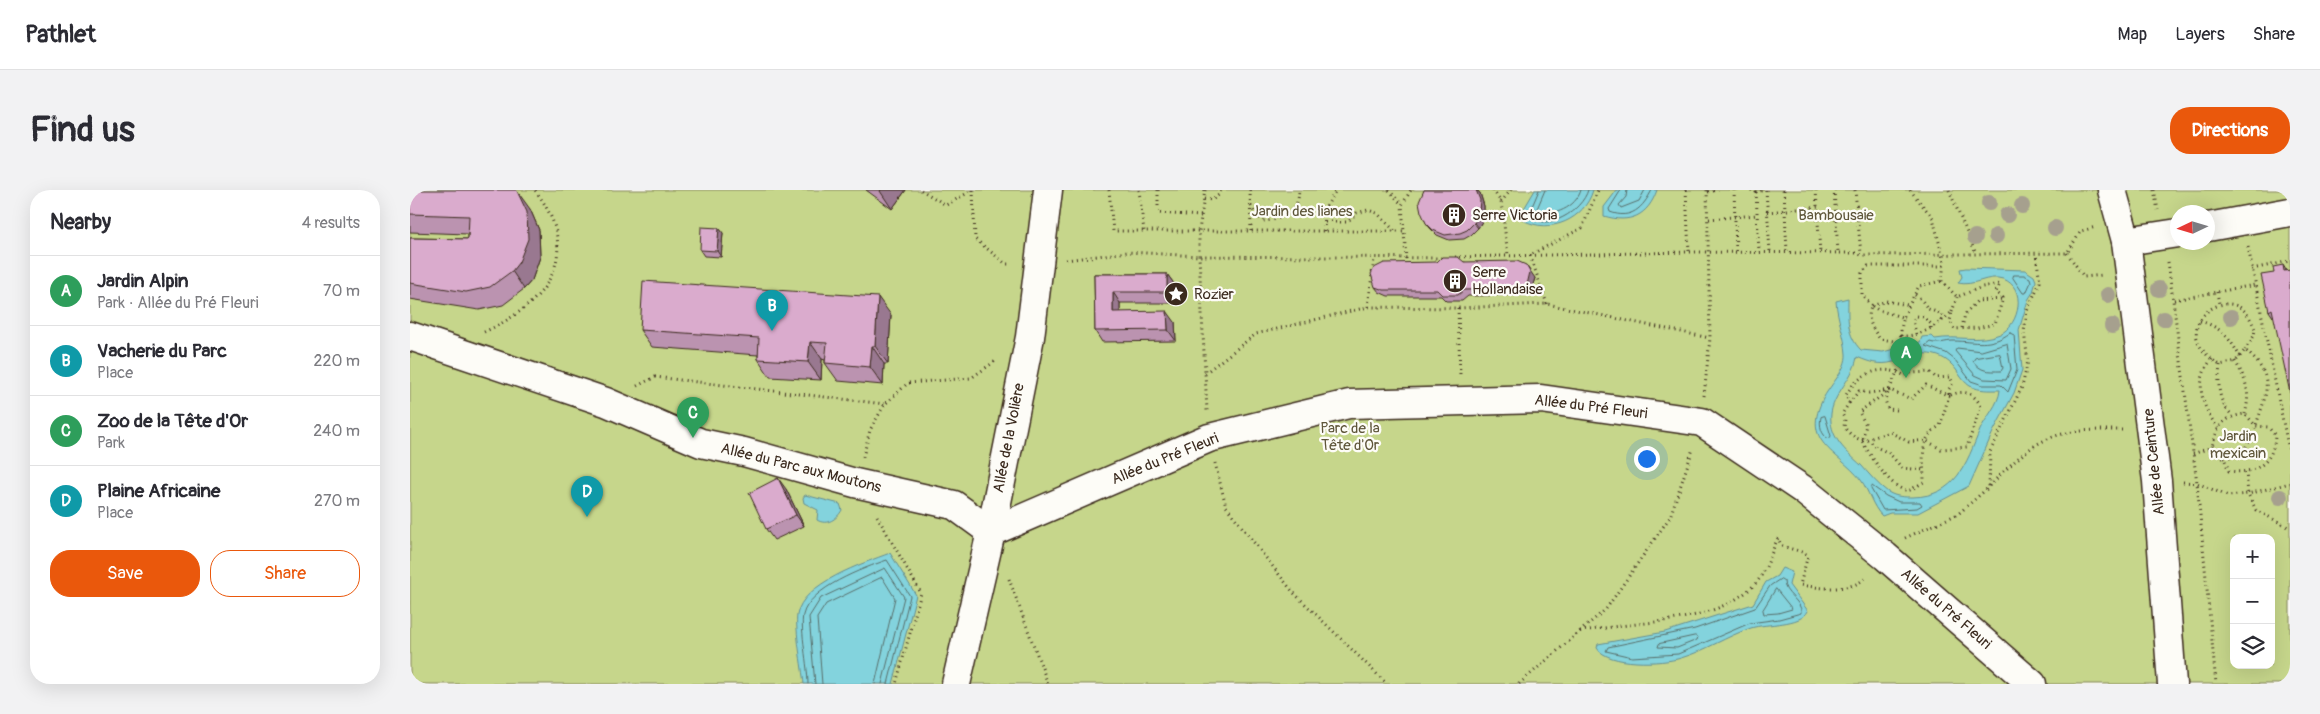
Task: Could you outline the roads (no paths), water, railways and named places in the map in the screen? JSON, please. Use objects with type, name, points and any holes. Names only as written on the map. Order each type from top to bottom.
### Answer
[{"type":"street","name":"Allée de la Volière","points":[[956,684],[991,532],[1030,337],[1048,190]]},
{"type":"street","name":"Allée de Ceinture","points":[[2112,190],[2123,232],[2130,273],[2151,430],[2157,481],[2172,684]]},
{"type":"street","points":[[2215,227],[2290,212]]},
{"type":"street","points":[[2123,232],[2170,234]]},
{"type":"street","name":"Allée du Parc aux Moutons","points":[[410,336],[606,402],[702,443],[954,506],[991,532]]},
{"type":"street","name":"Allée du Pré Fleuri","points":[[991,532],[1208,438],[1349,404],[1541,399],[1702,422],[1802,489],[1885,556],[2032,684]]},
{"type":"water","points":[[1535,190],[1593,190],[1589,200],[1574,216],[1565,222],[1544,226],[1523,220],[1522,212]]},
{"type":"water","points":[[1617,190],[1657,190],[1649,206],[1637,216],[1622,219],[1604,216],[1604,207]]},
{"type":"water","points":[[1960,269],[2025,270],[2034,276],[2036,281],[2033,292],[2028,300],[2019,330],[2022,370],[2014,393],[1993,432],[1969,486],[1918,513],[1890,513],[1882,516],[1861,480],[1824,444],[1819,436],[1816,425],[1824,397],[1846,360],[1836,301],[1848,298],[1850,332],[1861,350],[1883,352],[1898,348],[1900,360],[1878,363],[1857,357],[1851,374],[1833,405],[1831,413],[1832,429],[1846,451],[1888,492],[1903,497],[1928,495],[1940,491],[1949,484],[1964,466],[1980,430],[1995,405],[2000,390],[1974,388],[1966,383],[1952,365],[1942,357],[1930,354],[1909,356],[1907,348],[1920,342],[1922,337],[1932,336],[1935,339],[1984,338],[2000,334],[2012,323],[2018,306],[2015,290],[2011,283],[2003,279],[1992,278],[1964,284],[1958,283],[1962,277]]},
{"type":"water","points":[[805,495],[840,504],[842,510],[831,521],[821,522],[817,520],[818,510],[804,503],[803,498]]},
{"type":"water","points":[[890,553],[916,595],[893,684],[804,684],[797,621],[801,604],[810,593],[822,584],[865,562]]},
{"type":"water","points":[[1782,568],[1792,572],[1789,585],[1808,611],[1798,619],[1791,622],[1757,626],[1681,658],[1661,662],[1623,661],[1603,654],[1597,648],[1598,644],[1665,632],[1753,604],[1766,582],[1777,576]]},
{"type":"place","name":"Serre Victoria","points":[[1454,215]]},
{"type":"place","name":"Serre Hollandaise","points":[[1455,281]]},
{"type":"place","name":"Rozier","points":[[1176,294]]},
{"type":"place","name":"Vacherie du Parc","points":[[772,331]]},
{"type":"place","name":"Jardin Alpin","points":[[1906,378]]},
{"type":"place","name":"Zoo de la Tête d'Or","points":[[693,438]]},
{"type":"place","name":"Plaine Africaine","points":[[587,517]]},
{"type":"park label","name":"Jardin des lianes","points":[[1302,211]]},
{"type":"park label","name":"Bambousaie","points":[[1836,215]]},
{"type":"park label","name":"Parc de la Tête d'Or","points":[[1350,436]]},
{"type":"park label","name":"Jardin mexicain","points":[[2238,444]]}]
